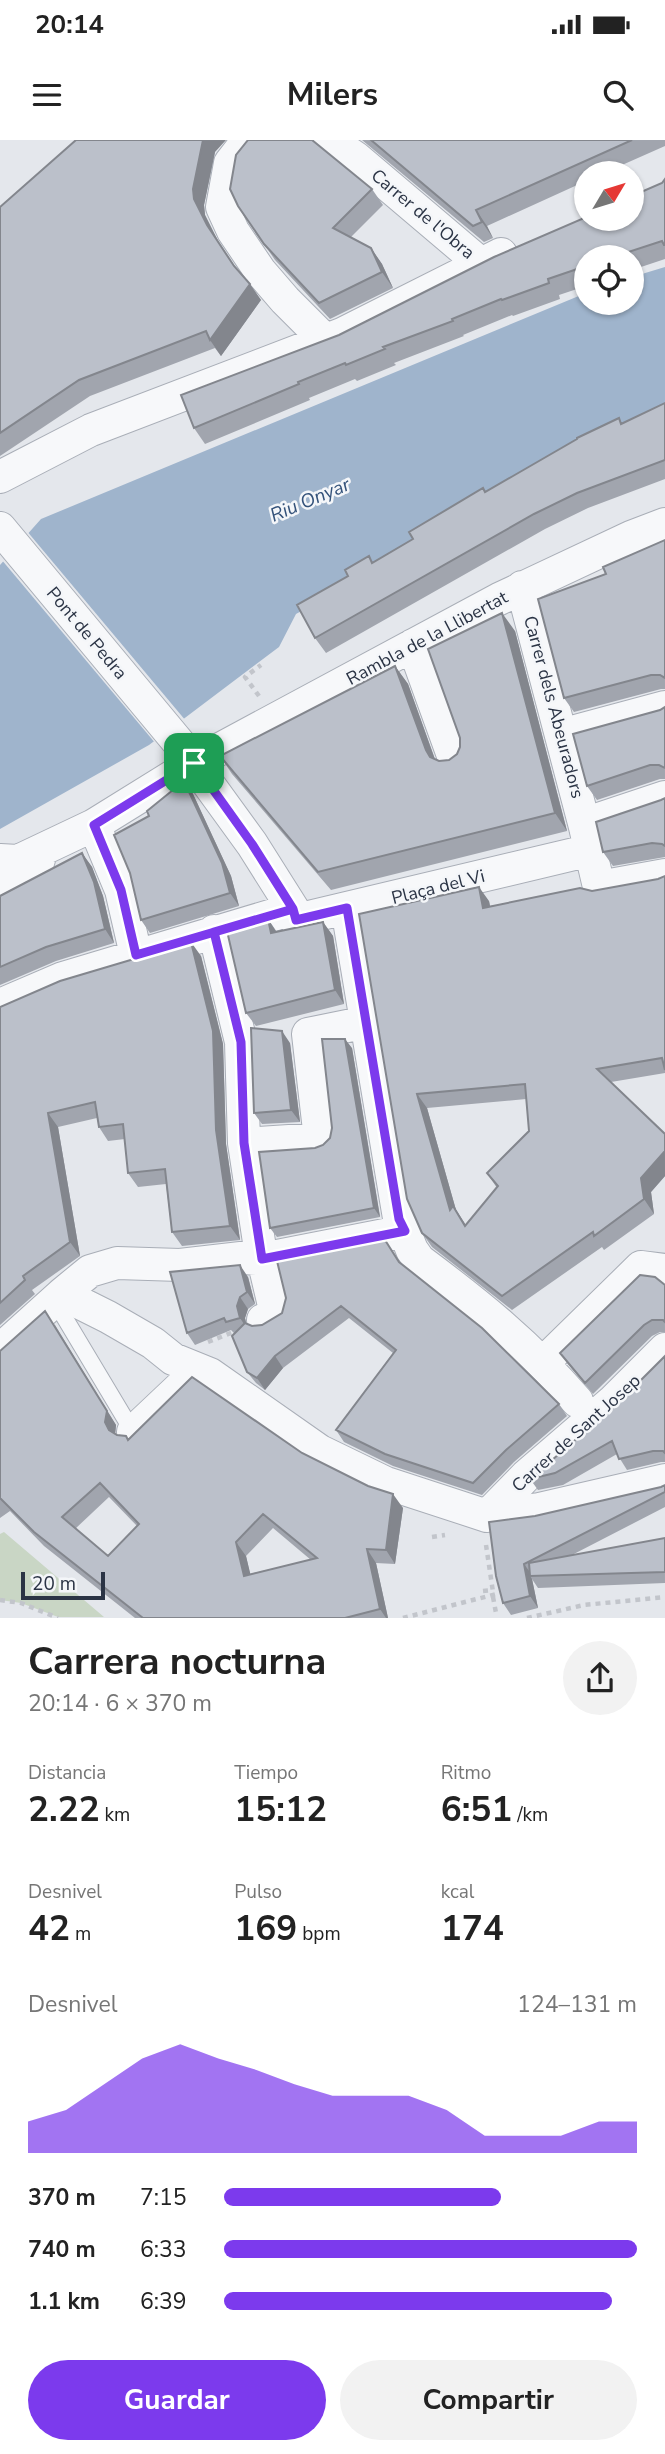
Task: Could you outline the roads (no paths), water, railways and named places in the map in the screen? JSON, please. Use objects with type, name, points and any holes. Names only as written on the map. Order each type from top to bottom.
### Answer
[{"type":"street","points":[[248,140],[230,163],[222,207],[233,231],[260,271],[325,340]]},
{"type":"street","name":"Carrer de l'Obra","points":[[330,140],[356,158],[481,264]]},
{"type":"street","points":[[0,477],[91,430],[325,340],[522,245]]},
{"type":"street","name":"Rambla de la Llibertat","points":[[15,860],[94,825],[194,763],[522,587],[665,524]]},
{"type":"street","name":"Pont de Pedra","points":[[0,528],[175,738],[252,844],[293,909]]},
{"type":"street","name":"Carrer dels Abeuradors","points":[[522,587],[588,838]]},
{"type":"street","points":[[413,645],[455,761]]},
{"type":"street","points":[[561,735],[665,707]]},
{"type":"street","name":"Plaça del Vi","points":[[293,909],[296,920],[347,908],[588,838],[596,820],[665,797]]},
{"type":"street","points":[[94,825],[121,890],[136,955]]},
{"type":"street","points":[[588,838],[599,887],[665,875]]},
{"type":"street","points":[[0,891],[35,873],[15,860]]},
{"type":"street","points":[[347,908],[394,1194],[399,1219],[412,1250],[419,1260],[498,1321],[544,1362],[578,1401]]},
{"type":"street","points":[[0,1005],[63,978],[293,909]]},
{"type":"street","points":[[214,932],[241,1042],[245,1144],[262,1259],[276,1314],[263,1320]]},
{"type":"street","points":[[245,1144],[320,1139],[308,1034],[367,1023]]},
{"type":"street","points":[[0,1350],[90,1271],[117,1263],[180,1265],[241,1258],[262,1259],[405,1231]]},
{"type":"street","points":[[544,1362],[641,1267],[665,1270]]},
{"type":"street","points":[[54,1301],[108,1317],[320,1451],[486,1528],[539,1509],[665,1480]]},
{"type":"street","name":"Carrer de Sant Josep","points":[[486,1528],[526,1476],[612,1402],[665,1349]]},
{"type":"street","points":[[133,1432],[190,1371]]},
{"type":"lane","points":[[54,1301],[133,1432]]},
{"type":"water","name":"Riu Onyar","points":[[665,267],[665,418],[578,459],[296,614],[279,647],[149,745],[0,829],[0,565],[41,519],[574,298],[574,315],[644,315],[644,273]]}]
